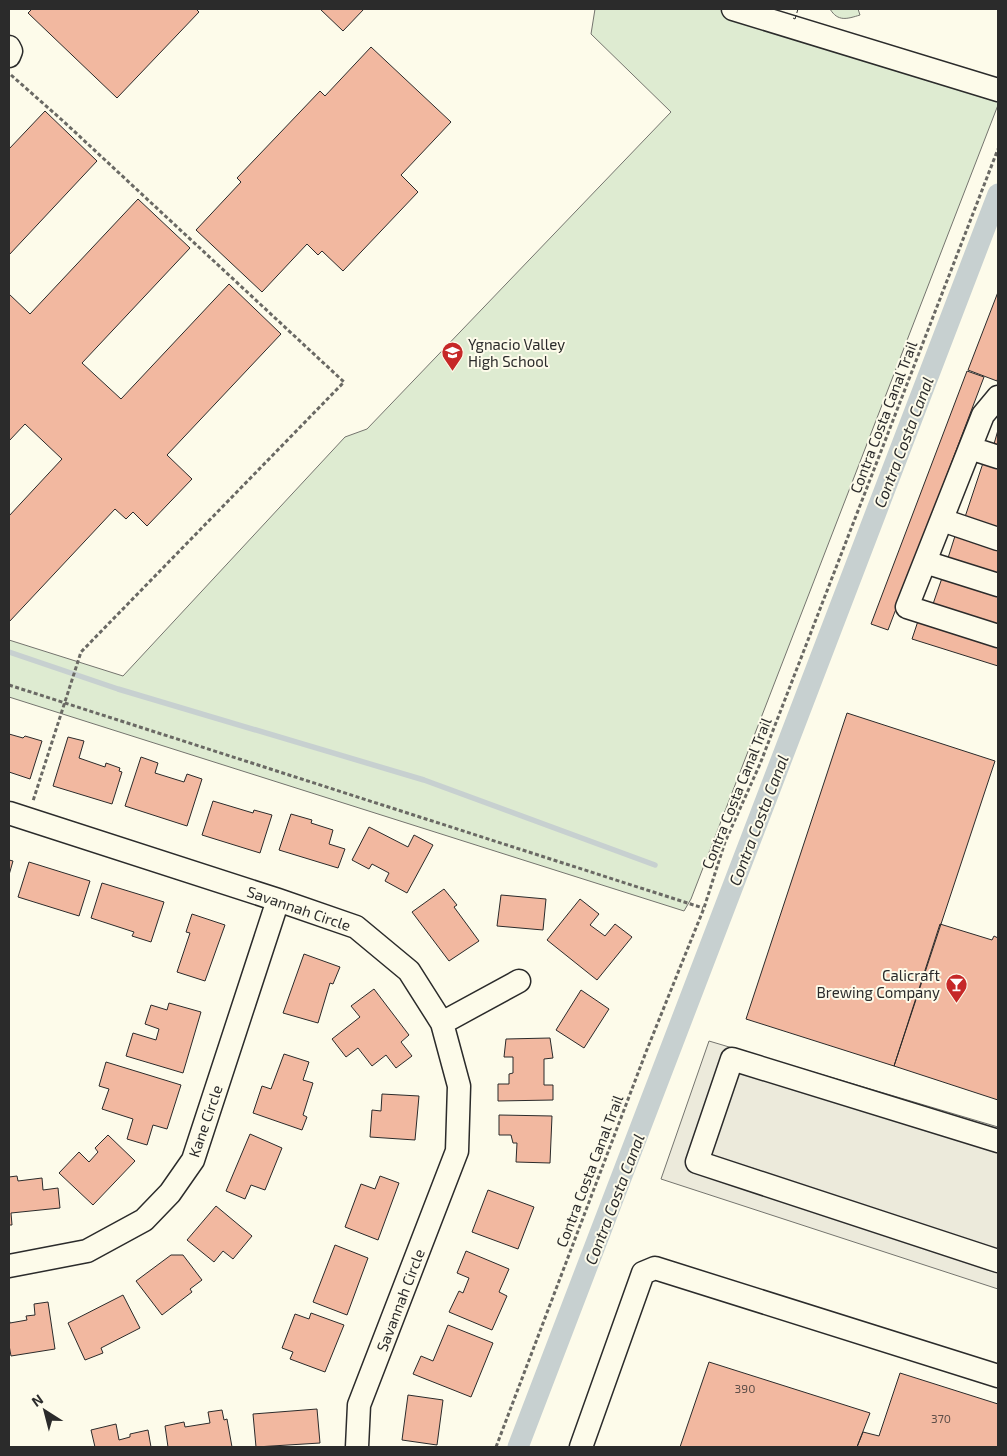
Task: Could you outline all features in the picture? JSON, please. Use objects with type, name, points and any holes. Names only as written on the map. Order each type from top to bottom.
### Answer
[{"type":"street","points":[[733,9],[998,90]]},
{"type":"street","points":[[9,47],[11,51],[9,56]]},
{"type":"street","points":[[998,398],[991,417],[970,448],[907,607],[998,636]]},
{"type":"street","points":[[970,448],[998,457]]},
{"type":"street","points":[[942,520],[998,539]]},
{"type":"street","points":[[925,562],[998,585]]},
{"type":"street","name":"Savannah Circle","points":[[18,816],[356,927],[409,971],[442,1023],[459,1086],[457,1151],[359,1404],[357,1447]]},
{"type":"street","name":"Kane Circle","points":[[9,1266],[87,1251],[144,1220],[170,1193],[193,1160],[278,900]]},
{"type":"street","points":[[442,1023],[519,981]]},
{"type":"street","points":[[998,1141],[732,1059],[697,1162],[998,1261]]},
{"type":"street","points":[[581,1447],[644,1273],[655,1268],[998,1376]]},
{"type":"path","points":[[9,73],[344,382],[81,652],[66,698],[18,816]]},
{"type":"path","name":"Contra Costa Canal Trail","points":[[496,1447],[646,1052],[704,908],[725,842],[760,764],[998,149]]},
{"type":"path","points":[[9,685],[704,908]]},
{"type":"green space","points":[[595,9],[724,9],[998,93],[998,105],[691,899],[684,911],[9,697],[9,640],[123,676],[345,437],[367,429],[671,112],[591,34]]},
{"type":"green space","points":[[830,9],[858,9],[860,15],[851,18],[840,18]]},
{"type":"shaded area","points":[[709,1041],[998,1127],[998,1289],[661,1179]]},
{"type":"building","points":[[32,9],[196,9],[199,12],[117,98],[28,13]]},
{"type":"building","points":[[320,9],[364,9],[343,31]]},
{"type":"building","points":[[371,47],[451,122],[401,175],[418,192],[343,271],[322,251],[318,255],[307,244],[262,292],[196,230],[241,182],[237,178],[320,91],[325,96]]},
{"type":"building","points":[[45,111],[97,161],[9,255],[9,149]]},
{"type":"building","points":[[138,199],[190,248],[82,363],[121,399],[229,284],[281,334],[167,455],[192,479],[147,526],[133,512],[126,519],[115,509],[9,622],[9,516],[62,459],[25,424],[9,441],[9,294],[30,314]]},
{"type":"building","points":[[998,292],[998,377],[997,381],[968,370]]},
{"type":"building","points":[[967,371],[984,377],[888,630],[871,624]]},
{"type":"building","points":[[998,430],[998,445],[994,444]]},
{"type":"building","points":[[983,463],[998,468],[998,527],[965,517]]},
{"type":"building","points":[[955,536],[998,550],[998,574],[948,558]]},
{"type":"building","points":[[942,578],[998,596],[998,625],[933,604]]},
{"type":"building","points":[[918,621],[998,647],[998,666],[912,639]]},
{"type":"building","points":[[847,713],[995,761],[894,1066],[746,1019]]},
{"type":"building","points":[[9,734],[42,741],[30,779],[9,772]]},
{"type":"building","points":[[68,737],[84,741],[79,758],[105,767],[106,763],[120,768],[119,771],[122,772],[112,804],[53,786]]},
{"type":"building","points":[[141,757],[158,763],[155,773],[184,782],[187,774],[202,779],[187,826],[125,806]]},
{"type":"building","points":[[213,801],[253,813],[254,810],[272,815],[260,853],[202,835]]},
{"type":"building","points":[[291,814],[312,820],[311,823],[333,830],[329,844],[345,849],[338,868],[279,850]]},
{"type":"building","points":[[369,827],[408,847],[414,835],[433,845],[407,893],[385,881],[389,873],[372,864],[369,869],[352,860]]},
{"type":"building","points":[[9,860],[13,861],[9,875]]},
{"type":"building","points":[[29,862],[90,881],[79,916],[18,897]]},
{"type":"building","points":[[102,883],[164,902],[151,942],[132,936],[134,932],[91,918]]},
{"type":"building","points":[[444,889],[457,905],[454,907],[479,941],[449,961],[412,912]]},
{"type":"building","points":[[501,895],[546,899],[543,930],[497,926]]},
{"type":"building","points":[[580,899],[599,914],[590,925],[605,936],[615,924],[632,937],[597,980],[547,940]]},
{"type":"building","points":[[192,914],[225,925],[205,981],[177,972],[190,933],[186,932]]},
{"type":"building","name":"Calicraft Brewing Company","points":[[940,924],[992,940],[994,936],[998,938],[998,1100],[894,1066]]},
{"type":"building","points":[[304,954],[340,967],[333,984],[330,983],[318,1023],[283,1013]]},
{"type":"building","points":[[374,989],[409,1035],[401,1042],[412,1056],[396,1068],[386,1055],[372,1066],[358,1048],[346,1057],[332,1039],[360,1017],[351,1006]]},
{"type":"building","points":[[581,990],[609,1009],[584,1048],[556,1030]]},
{"type":"building","points":[[169,1003],[201,1012],[183,1073],[126,1056],[133,1033],[156,1040],[159,1029],[145,1024],[151,1005],[167,1010]]},
{"type":"building","points":[[550,1038],[553,1058],[544,1059],[544,1085],[553,1085],[553,1100],[498,1101],[498,1084],[509,1084],[509,1074],[513,1073],[513,1057],[504,1057],[506,1039]]},
{"type":"building","points":[[284,1054],[309,1062],[303,1080],[313,1083],[303,1115],[307,1117],[302,1130],[253,1113],[262,1086],[271,1089]]},
{"type":"building","points":[[106,1062],[181,1085],[167,1129],[153,1125],[147,1145],[127,1139],[133,1119],[102,1109],[109,1089],[99,1086]]},
{"type":"building","points":[[382,1094],[419,1096],[415,1140],[370,1137],[372,1110],[381,1111]]},
{"type":"building","points":[[499,1115],[552,1116],[550,1163],[516,1162],[517,1143],[513,1143],[511,1135],[499,1135]]},
{"type":"building","points":[[250,1134],[282,1148],[265,1190],[251,1185],[245,1199],[226,1191]]},
{"type":"building","points":[[108,1135],[135,1161],[93,1205],[59,1173],[79,1152],[89,1162],[98,1152],[95,1148]]},
{"type":"building","points":[[17,1176],[18,1181],[42,1178],[43,1190],[58,1188],[60,1208],[11,1213],[12,1225],[9,1225],[9,1177]]},
{"type":"building","points":[[380,1176],[399,1183],[378,1240],[345,1227],[361,1184],[375,1189]]},
{"type":"building","points":[[488,1190],[534,1207],[518,1249],[472,1232]]},
{"type":"building","points":[[216,1206],[252,1236],[233,1259],[223,1251],[214,1262],[187,1240]]},
{"type":"building","points":[[335,1245],[368,1258],[347,1315],[313,1302]]},
{"type":"building","points":[[466,1251],[509,1269],[499,1292],[507,1296],[492,1330],[449,1312],[459,1291],[463,1293],[469,1278],[457,1273]]},
{"type":"building","points":[[171,1255],[183,1255],[202,1280],[190,1289],[192,1292],[162,1315],[136,1281]]},
{"type":"building","points":[[123,1295],[140,1328],[101,1348],[103,1353],[85,1360],[68,1323]]},
{"type":"building","points":[[48,1302],[55,1349],[11,1356],[9,1319],[10,1323],[27,1320],[26,1316],[35,1315],[34,1304]]},
{"type":"building","points":[[311,1313],[344,1325],[325,1372],[290,1359],[293,1352],[282,1348],[295,1314],[309,1319]]},
{"type":"building","points":[[448,1325],[493,1343],[471,1397],[413,1374],[421,1356],[433,1361]]},
{"type":"building","points":[[709,1362],[870,1413],[857,1447],[680,1447]]},
{"type":"building","points":[[900,1373],[998,1404],[998,1447],[857,1447],[863,1432],[879,1436]]},
{"type":"building","points":[[408,1395],[443,1400],[437,1445],[402,1440]]},
{"type":"building","points":[[317,1409],[320,1443],[256,1447],[253,1414]]},
{"type":"building","points":[[222,1410],[224,1420],[227,1419],[232,1447],[168,1447],[165,1426],[184,1422],[185,1427],[210,1423],[208,1412]]},
{"type":"building","points":[[116,1424],[119,1440],[130,1437],[130,1434],[148,1430],[151,1447],[95,1447],[91,1430]]},
{"type":"waterway","name":"Contra Costa Canal","points":[[518,1447],[998,194]]},
{"type":"waterway","points":[[9,652],[118,689],[424,780],[655,865]]},
{"type":"fence","points":[[793,18],[795,19],[798,9]]},
{"type":"place","name":"Ygnacio Valley High School","points":[[452,372]]},
{"type":"place","name":"Calicraft Brewing Company","points":[[956,1003]]}]
